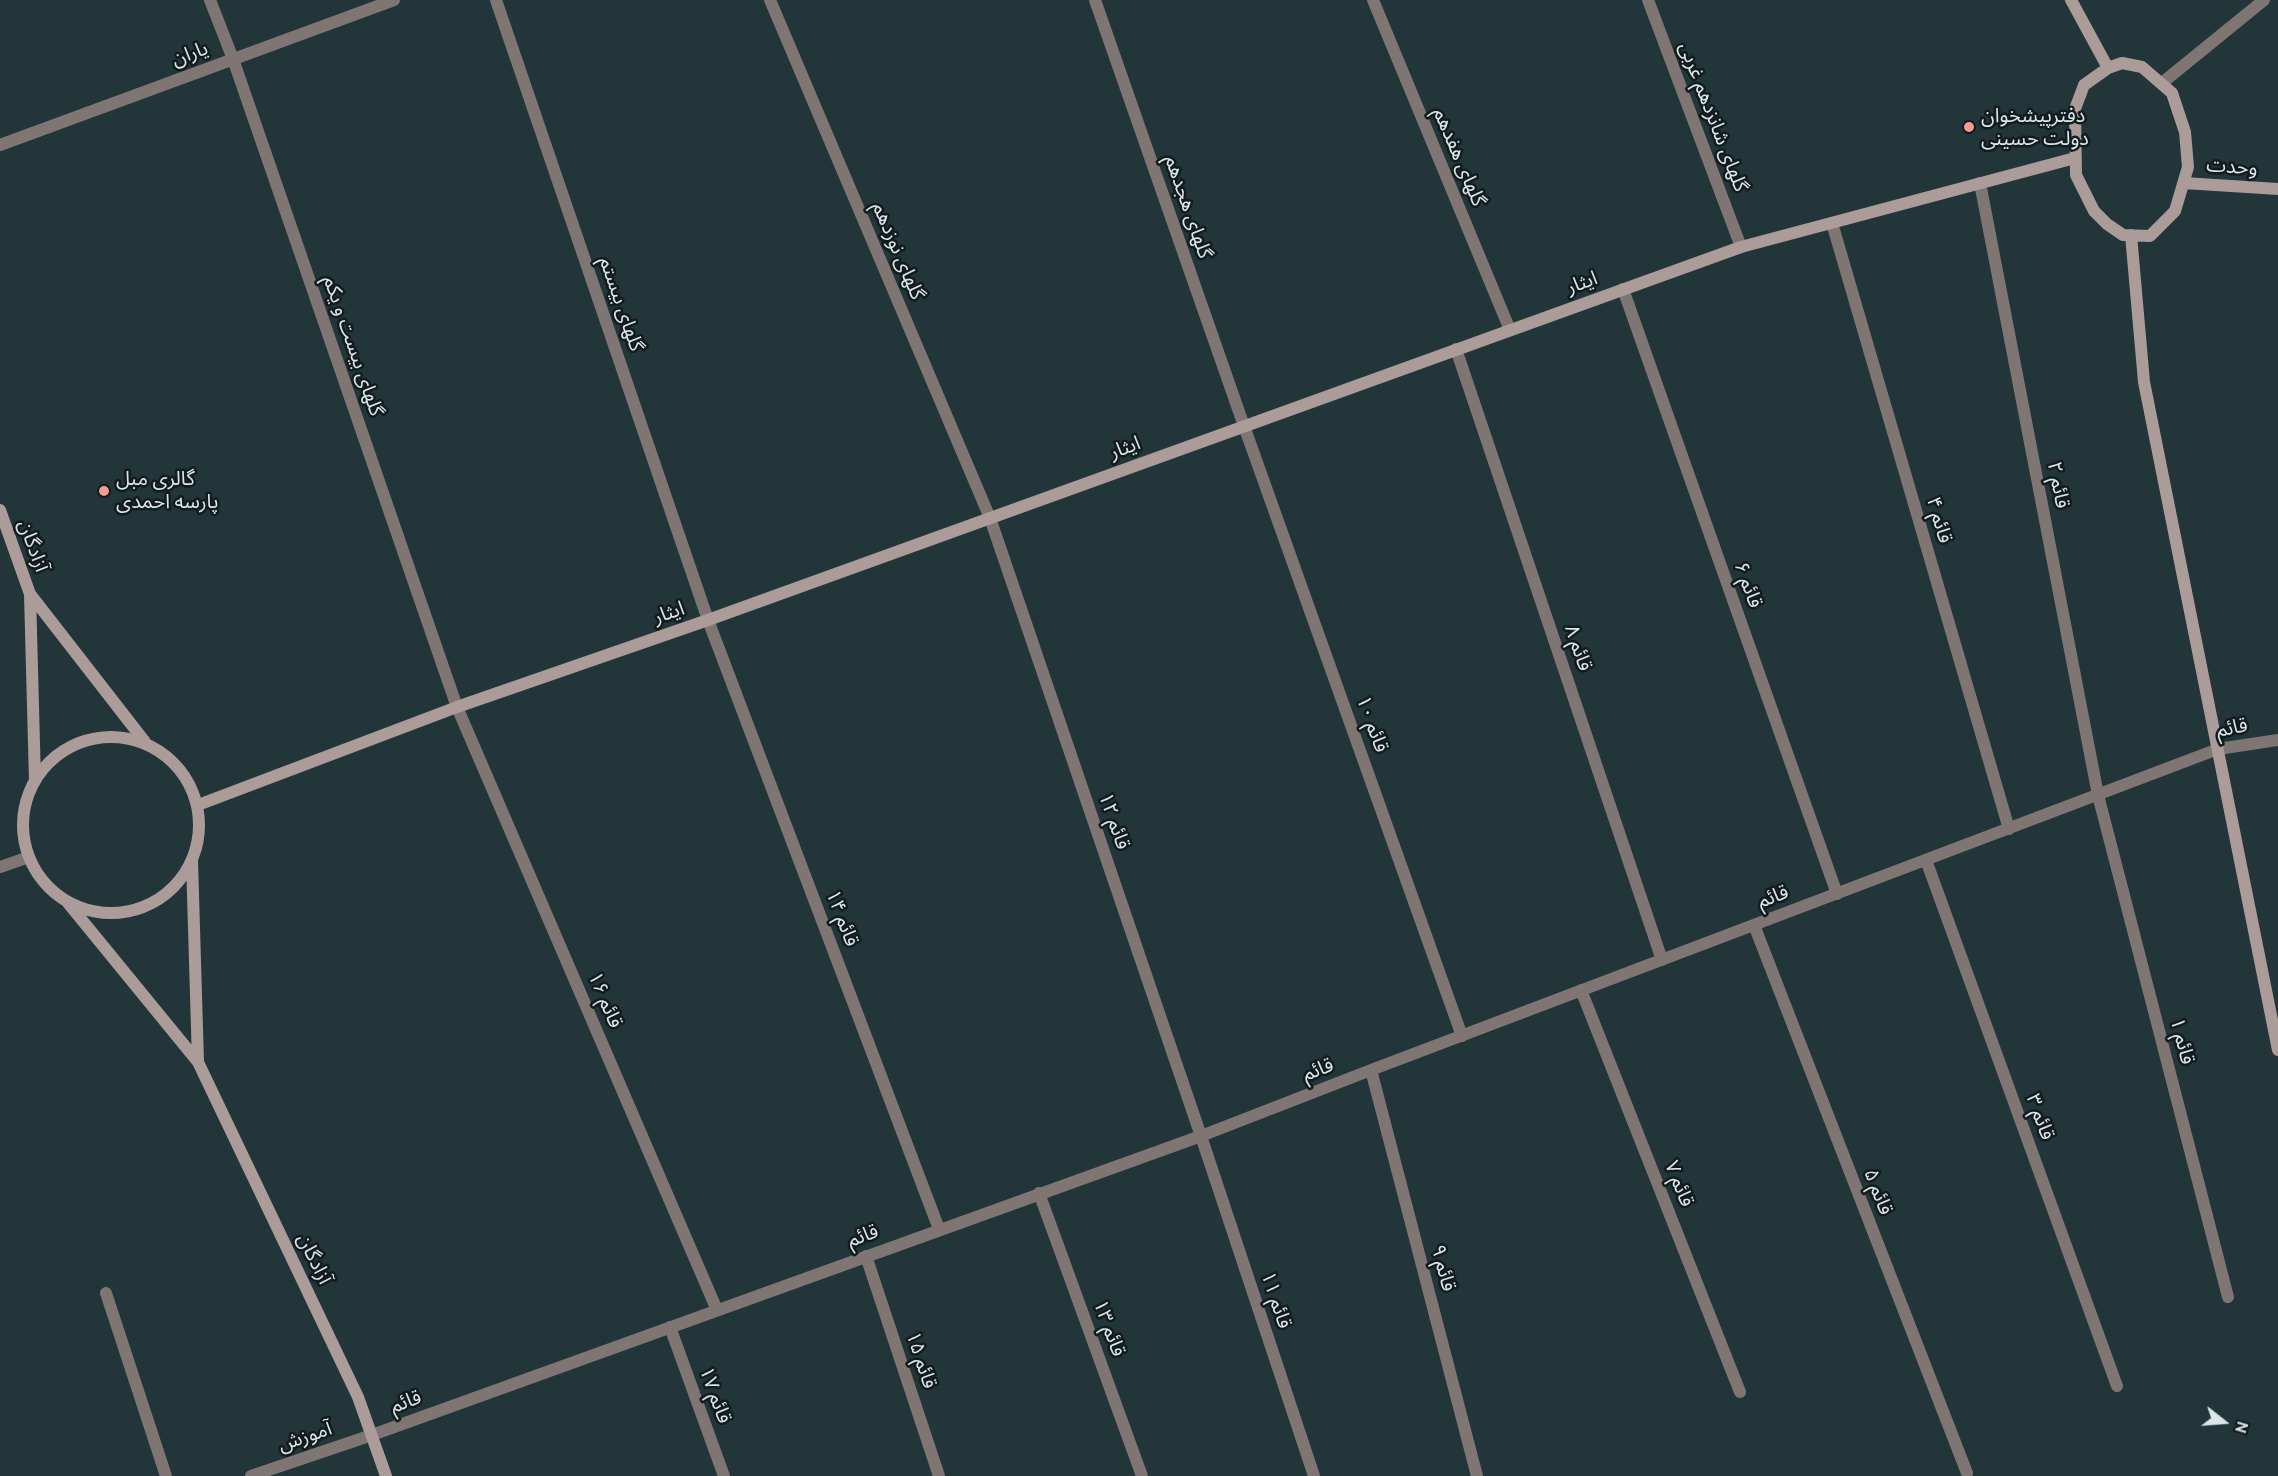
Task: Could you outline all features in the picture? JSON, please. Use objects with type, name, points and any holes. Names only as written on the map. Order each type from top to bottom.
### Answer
[{"type":"street","name":"گلهای بیست و یکم","points":[[210,0],[233,59],[457,707]]},
{"type":"street","name":"یاران","points":[[0,145],[394,0]]},
{"type":"street","name":"گلهای بیستم","points":[[496,0],[708,620]]},
{"type":"street","name":"گلهای نوزدهم","points":[[770,0],[990,518]]},
{"type":"street","name":"گلهای هجدهم","points":[[1095,0],[1244,426]]},
{"type":"street","name":"گلهای هفدهم","points":[[1373,0],[1510,330]]},
{"type":"street","name":"گلهای شانزدهم غربی","points":[[1648,0],[1741,247]]},
{"type":"street","points":[[2071,0],[2108,68]]},
{"type":"street","points":[[2162,83],[2264,0]]},
{"type":"street","points":[[2122,63],[2142,67],[2162,83],[2172,93],[2186,132],[2188,167],[2184,183],[2175,211],[2150,236],[2123,235],[2094,210],[2076,175],[2075,109],[2085,84],[2108,68],[2122,63]]},
{"type":"street","name":"ایثار","points":[[198,805],[457,707],[708,620],[1741,247],[2075,158]]},
{"type":"street","name":"قائم ۲","points":[[1980,183],[2098,795]]},
{"type":"street","name":"وحدت","points":[[2184,183],[2278,189]]},
{"type":"street","name":"قائم ۴","points":[[1832,223],[2009,829]]},
{"type":"street","points":[[2132,235],[2144,382],[2278,1050]]},
{"type":"street","name":"قائم ۶","points":[[1623,289],[1837,894]]},
{"type":"street","name":"قائم ۸","points":[[1456,349],[1662,960]]},
{"type":"street","name":"قائم ۱۰","points":[[1244,426],[1462,1036]]},
{"type":"street","name":"آزادگان","points":[[0,510],[30,594]]},
{"type":"street","name":"قائم ۱۲","points":[[990,518],[1202,1136]]},
{"type":"street","points":[[30,594],[145,742]]},
{"type":"street","points":[[30,594],[34,781]]},
{"type":"street","name":"قائم ۱۴","points":[[708,620],[939,1229]]},
{"type":"street","name":"قائم ۱۶","points":[[457,707],[717,1310]]},
{"type":"street","points":[[67,902],[95,912],[124,913],[153,904],[176,886],[192,861],[200,834],[198,805],[187,779],[169,757],[145,742],[120,736],[94,738],[71,746],[50,761],[34,781],[25,806],[23,832],[28,857],[44,883],[67,902],[198,1062]]},
{"type":"street","name":"قائم","points":[[372,1435],[1202,1136],[2218,749],[2278,740]]},
{"type":"street","name":"قائم ۱","points":[[2098,795],[2228,1297]]},
{"type":"street","points":[[0,867],[28,857]]},
{"type":"street","name":"قائم ۳","points":[[1926,860],[2117,1386]]},
{"type":"street","points":[[192,861],[198,1062]]},
{"type":"street","name":"قائم ۵","points":[[1754,925],[1967,1473]]},
{"type":"street","name":"قائم ۷","points":[[1581,990],[1740,1392]]},
{"type":"street","name":"آزادگان","points":[[198,1062],[358,1396],[386,1476]]},
{"type":"street","name":"قائم ۹","points":[[1371,1070],[1477,1476]]},
{"type":"street","name":"قائم ۱۱","points":[[1202,1136],[1314,1476]]},
{"type":"street","name":"قائم ۱۳","points":[[1039,1193],[1142,1476]]},
{"type":"street","name":"قائم ۱۵","points":[[866,1256],[939,1476]]},
{"type":"street","points":[[106,1293],[166,1476]]},
{"type":"street","name":"قائم ۱۷","points":[[670,1327],[724,1476]]},
{"type":"street","name":"آموزش","points":[[252,1476],[372,1435]]},
{"type":"place","name":"دفترپیشخوان دولت حسینی","points":[[1969,127]]},
{"type":"place","name":"گالری مبل پارسه احمدی","points":[[104,491]]}]
